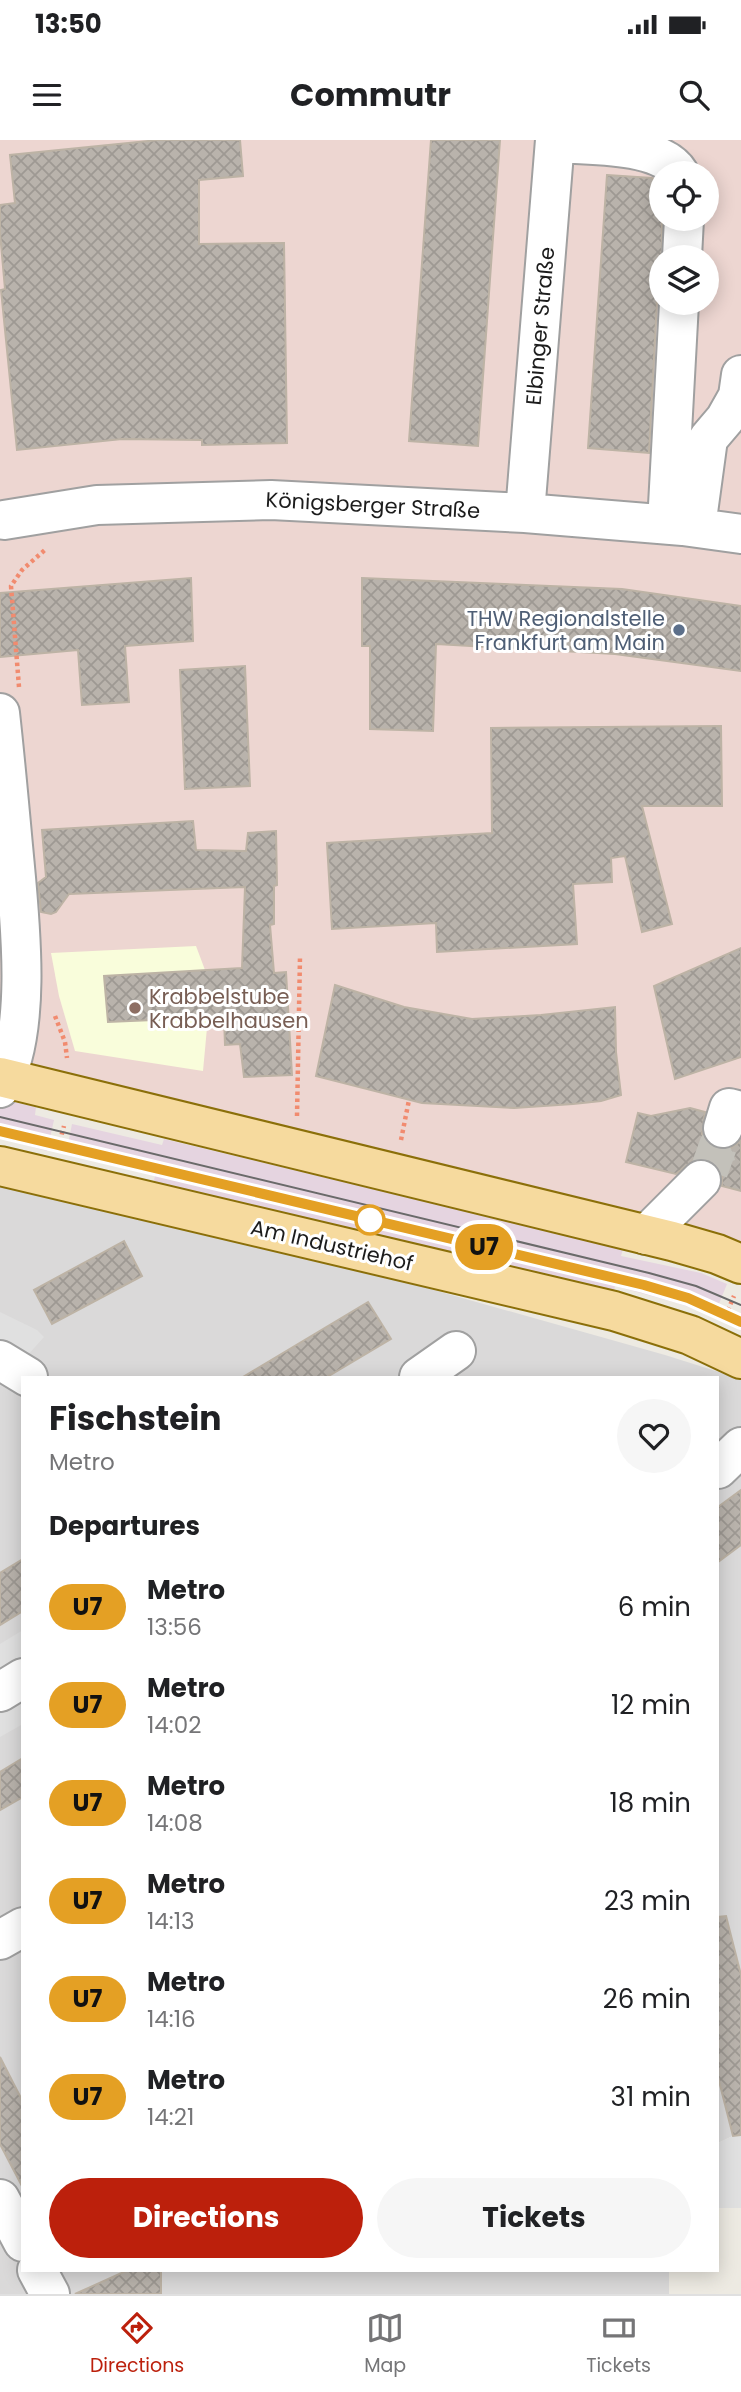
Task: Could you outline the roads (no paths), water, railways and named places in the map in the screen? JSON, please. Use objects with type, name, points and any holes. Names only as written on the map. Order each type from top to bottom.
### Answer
[{"type":"main road","points":[[2,1081],[646,1235],[717,1254],[739,1276]]},
{"type":"main road","name":"Am Industriehof","points":[[5,1162],[614,1311],[657,1324],[732,1355]]},
{"type":"street","points":[[555,142],[610,146],[650,154],[665,161]]},
{"type":"street","name":"Elbinger Straße","points":[[525,513],[555,142]]},
{"type":"street","points":[[679,315],[681,526]]},
{"type":"street","points":[[681,526],[708,439],[725,419],[738,396],[741,375]]},
{"type":"street","name":"Königsberger Straße","points":[[1,527],[97,505],[271,499],[525,513],[681,526],[741,534]]},
{"type":"street","points":[[0,713],[21,958],[16,1045],[2,1081]]},
{"type":"street","points":[[646,1235],[701,1180]]},
{"type":"street","points":[[420,1376],[456,1351]]},
{"type":"street","points":[[0,1360],[26,1376]]},
{"type":"street","points":[[719,1468],[741,1447]]},
{"type":"street","points":[[0,1692],[21,1679]]},
{"type":"street","points":[[0,1940],[21,1928]]},
{"type":"street","points":[[0,2199],[21,2238]]},
{"type":"street","points":[[38,2272],[50,2294]]},
{"type":"tunnel","points":[[709,1171],[718,1146],[732,1141],[741,1143]]},
{"type":"tram line","points":[[0,1117],[649,1273],[696,1286],[741,1305]]},
{"type":"tram line","points":[[0,1131],[644,1285],[689,1298],[741,1322]]},
{"type":"metro line","name":"U7","points":[[0,1131],[644,1285],[709,1306],[741,1322]]},
{"type":"place","name":"THW Regionalstelle Frankfurt am Main","points":[[679,630]]},
{"type":"place","name":"Krabbelstube Krabbelhausen","points":[[135,1008]]}]
